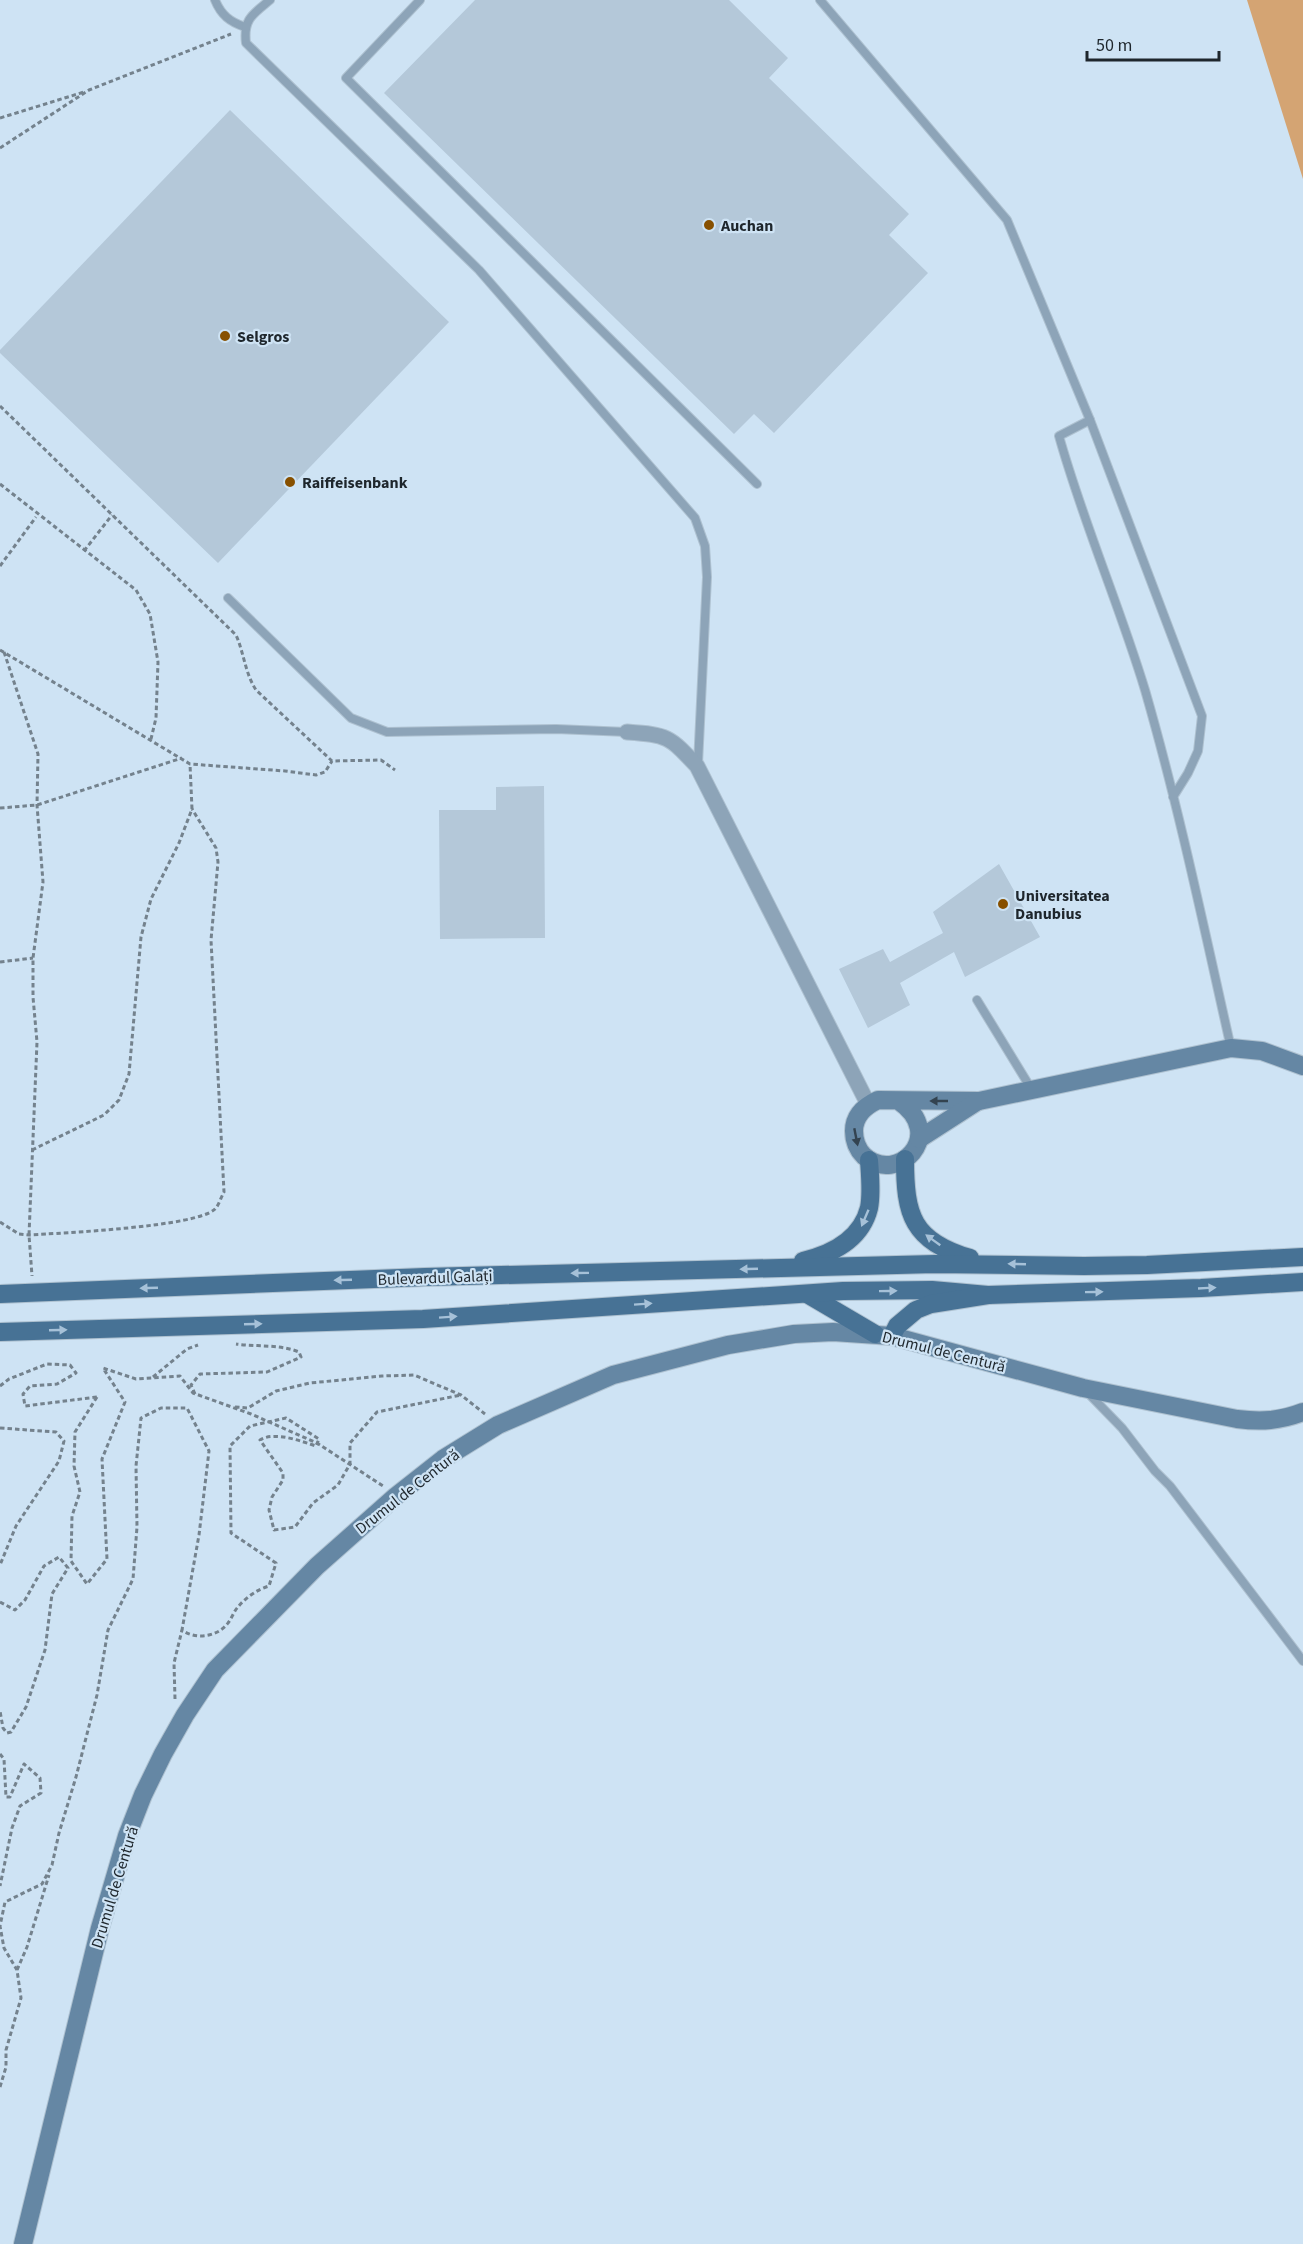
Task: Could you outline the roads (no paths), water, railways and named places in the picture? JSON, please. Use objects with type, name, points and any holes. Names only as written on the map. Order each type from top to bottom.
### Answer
[{"type":"main road","points":[[775,1268],[819,1257],[848,1243],[862,1225],[870,1206],[869,1160]]},
{"type":"main road","points":[[905,1160],[905,1187],[909,1210],[918,1228],[932,1241],[954,1253],[986,1263],[1094,1266],[1302,1257]]},
{"type":"main road","name":"Bulevardul Galați","points":[[0,1294],[425,1277],[986,1263]]},
{"type":"main road","points":[[0,1332],[423,1318],[843,1292],[933,1290],[988,1295],[1303,1282]]},
{"type":"main road","points":[[807,1294],[883,1335],[916,1310],[931,1304],[988,1295]]},
{"type":"street","points":[[627,732],[657,734],[675,742],[698,766],[868,1104]]},
{"type":"street","points":[[899,1101],[911,1109],[919,1123],[919,1139],[914,1150],[905,1160],[894,1164],[887,1165],[869,1160],[860,1151],[854,1139],[854,1126],[859,1114],[868,1104],[878,1100],[888,1098],[899,1101],[979,1101],[1232,1048],[1262,1050],[1303,1066]]},
{"type":"street","points":[[919,1139],[979,1101]]},
{"type":"street","name":"Drumul de Centură","points":[[23,2244],[100,1928],[127,1836],[143,1795],[185,1715],[215,1670],[317,1566],[396,1496],[443,1459],[498,1425],[613,1375],[728,1345],[794,1334],[833,1332],[883,1335],[1083,1388],[1237,1419],[1263,1422],[1283,1419],[1303,1412]]},
{"type":"lane","points":[[215,0],[219,9],[232,22],[245,28]]},
{"type":"lane","points":[[270,0],[252,14],[245,28],[246,43],[479,270],[695,518],[705,546],[707,577],[698,766]]},
{"type":"lane","points":[[420,0],[346,78],[757,484]]},
{"type":"lane","points":[[820,0],[1007,220],[1090,420],[1202,716],[1197,751],[1188,773],[1173,797]]},
{"type":"lane","points":[[1090,420],[1059,436],[1074,492],[1144,688],[1173,797],[1232,1048]]},
{"type":"lane","points":[[228,598],[351,718],[387,732],[546,729],[627,732]]},
{"type":"lane","points":[[977,1000],[1032,1090]]},
{"type":"lane","points":[[1083,1388],[1122,1428],[1155,1471],[1170,1486],[1303,1661]]},
{"type":"place","name":"Auchan","points":[[709,225]]},
{"type":"place","name":"Selgros","points":[[225,336]]},
{"type":"place","name":"Raiffeisenbank","points":[[290,482]]},
{"type":"place","name":"Universitatea Danubius","points":[[1003,904]]}]
